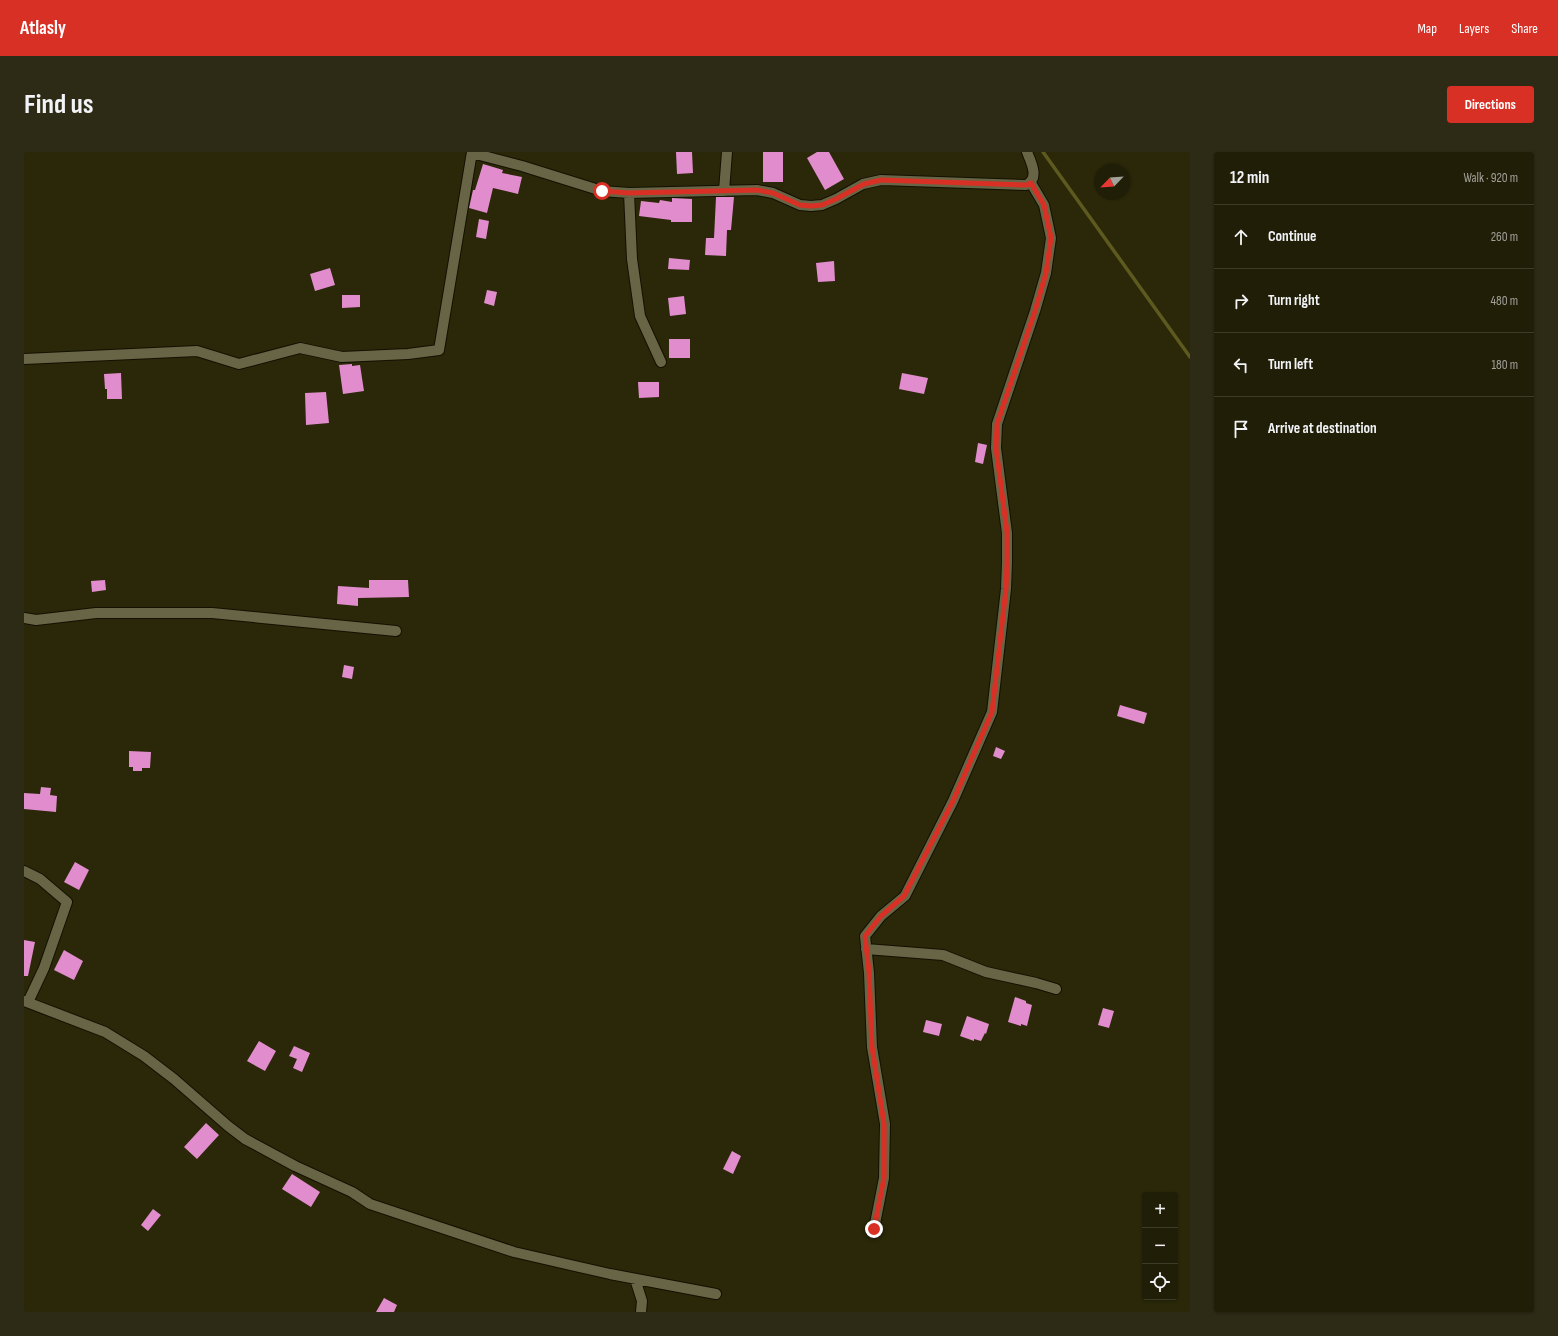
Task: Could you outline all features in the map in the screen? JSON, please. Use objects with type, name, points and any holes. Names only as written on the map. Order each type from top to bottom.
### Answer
[{"type":"street","points":[[24,359],[198,351],[239,364],[300,348],[342,357],[408,354],[439,350],[472,152],[602,191],[629,193],[757,190],[773,193],[800,205],[811,206],[822,205],[864,184],[881,180],[1026,185],[1031,183],[1034,179],[1034,173],[1027,152]]},
{"type":"street","points":[[724,191],[727,152]]},
{"type":"street","points":[[874,1229],[884,1178],[884,1124],[872,1047],[869,972],[865,936],[881,916],[904,896],[953,801],[992,712],[1006,589],[1007,563],[1007,532],[996,448],[997,424],[1035,311],[1046,273],[1051,238],[1044,205],[1031,183]]},
{"type":"street","points":[[629,193],[632,260],[640,316],[661,362]]},
{"type":"street","points":[[24,618],[36,620],[96,613],[212,613],[396,631]]},
{"type":"street","points":[[24,871],[40,878],[68,902],[44,968],[26,1002],[105,1032],[144,1056],[245,1139],[295,1166],[352,1192],[370,1204],[514,1252],[635,1279],[716,1294]]},
{"type":"street","points":[[866,949],[943,955],[986,972],[1056,989]]},
{"type":"street","points":[[635,1279],[642,1301],[642,1312]]},
{"type":"building","points":[[676,152],[692,152],[693,173],[677,174]]},
{"type":"building","points":[[763,152],[783,152],[783,182],[763,182]]},
{"type":"building","points":[[817,152],[829,152],[844,179],[825,190],[807,158]]},
{"type":"building","points":[[483,164],[503,170],[502,173],[522,177],[518,194],[493,188],[487,213],[469,208],[473,190],[475,190]]},
{"type":"building","points":[[716,197],[734,197],[731,230],[727,230],[726,256],[705,255],[706,238],[714,238]]},
{"type":"building","points":[[672,198],[692,199],[692,222],[671,222],[671,220],[639,216],[641,201],[659,203],[660,200],[672,202]]},
{"type":"building","points":[[479,219],[489,221],[486,239],[476,237]]},
{"type":"building","points":[[669,258],[690,260],[689,270],[668,269]]},
{"type":"building","points":[[834,261],[835,281],[818,282],[816,263]]},
{"type":"building","points":[[330,268],[335,285],[315,291],[310,274]]},
{"type":"building","points":[[487,290],[497,292],[494,306],[484,303]]},
{"type":"building","points":[[342,295],[360,295],[360,307],[342,308]]},
{"type":"building","points":[[684,296],[686,314],[670,316],[668,298]]},
{"type":"building","points":[[669,339],[690,339],[690,358],[669,358]]},
{"type":"building","points":[[352,364],[352,366],[360,365],[364,391],[343,394],[339,365]]},
{"type":"building","points":[[121,373],[122,399],[107,399],[104,374]]},
{"type":"building","points":[[902,373],[928,378],[924,394],[899,389]]},
{"type":"building","points":[[638,382],[659,382],[659,397],[639,398]]},
{"type":"building","points":[[326,392],[329,423],[306,425],[305,393]]},
{"type":"building","points":[[978,443],[987,445],[983,464],[975,462]]},
{"type":"building","points":[[105,580],[106,590],[92,592],[91,581]]},
{"type":"building","points":[[369,580],[408,580],[409,597],[358,598],[358,606],[337,604],[338,586],[369,588]]},
{"type":"building","points":[[344,665],[354,667],[352,679],[342,677]]},
{"type":"building","points":[[1120,705],[1147,713],[1144,724],[1117,716]]},
{"type":"building","points":[[996,747],[1005,751],[1001,759],[993,756]]},
{"type":"building","points":[[129,751],[151,752],[150,768],[142,768],[142,771],[133,771],[133,767],[129,767]]},
{"type":"building","points":[[41,787],[51,788],[50,795],[57,796],[56,812],[24,809],[24,793],[40,794]]},
{"type":"building","points":[[75,862],[89,870],[79,890],[64,882]]},
{"type":"building","points":[[24,940],[35,942],[28,976],[24,976]]},
{"type":"building","points":[[64,950],[83,961],[74,980],[54,970]]},
{"type":"building","points":[[1015,997],[1032,1005],[1027,1026],[1021,1024],[1021,1026],[1008,1022]]},
{"type":"building","points":[[1103,1008],[1114,1011],[1109,1028],[1098,1025]]},
{"type":"building","points":[[967,1016],[989,1024],[986,1034],[985,1033],[981,1041],[974,1039],[974,1041],[960,1036]]},
{"type":"building","points":[[926,1020],[942,1024],[939,1036],[923,1032]]},
{"type":"building","points":[[259,1041],[276,1051],[265,1071],[247,1061]]},
{"type":"building","points":[[294,1046],[310,1053],[302,1072],[293,1068],[297,1059],[289,1056]]},
{"type":"building","points":[[206,1123],[219,1135],[197,1159],[184,1147]]},
{"type":"building","points":[[732,1151],[741,1156],[733,1174],[723,1169]]},
{"type":"building","points":[[292,1174],[320,1192],[311,1207],[282,1189]]},
{"type":"building","points":[[153,1209],[161,1215],[148,1231],[141,1225]]},
{"type":"building","points":[[384,1298],[397,1305],[394,1312],[376,1312]]},
{"type":"waterway","points":[[1043,152],[1190,357]]},
{"type":"route","points":[[602,191],[629,193],[757,190],[773,193],[800,205],[811,206],[822,205],[846,194],[854,188],[881,180],[1026,185],[1031,183],[1044,205],[1051,238],[1046,273],[1025,343],[997,424],[996,448],[1000,468],[1007,532],[1007,563],[1006,589],[995,674],[992,712],[953,801],[904,896],[881,916],[865,936],[869,972],[872,1047],[884,1124],[884,1178],[874,1229]]}]
